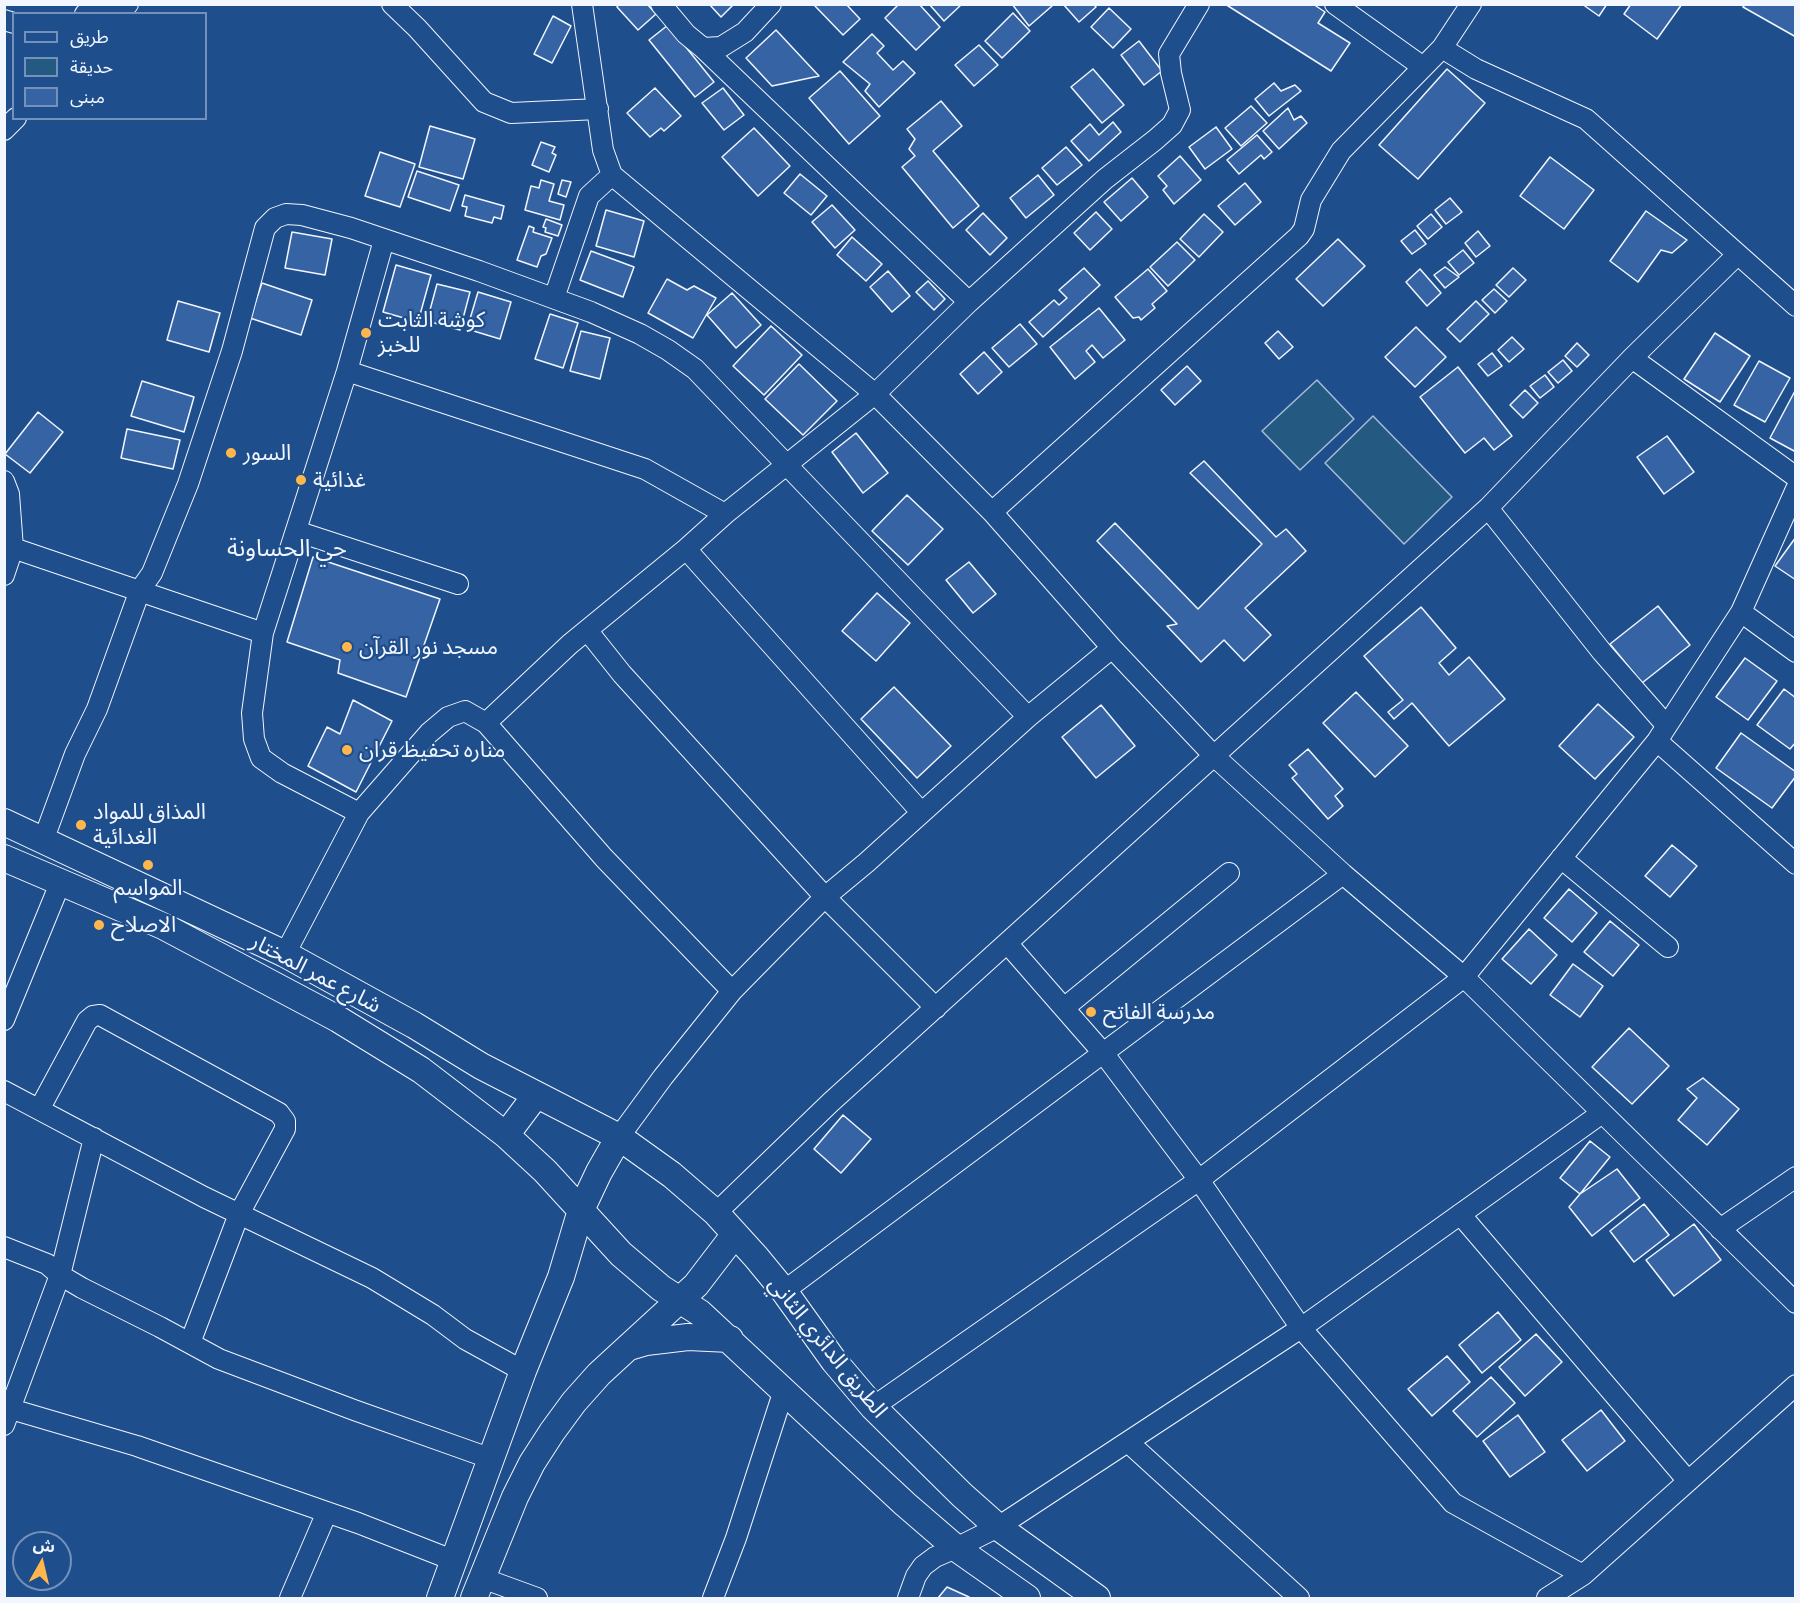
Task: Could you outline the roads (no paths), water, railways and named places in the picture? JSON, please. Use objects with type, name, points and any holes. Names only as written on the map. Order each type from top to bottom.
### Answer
[{"type":"main road","name":"شارع عمر المختار","points":[[4,822],[285,954],[414,1025],[481,1066],[620,1137]]},
{"type":"main road","name":"شارع عمر المختار","points":[[4,858],[163,926],[338,1019],[421,1070],[506,1135],[545,1171],[581,1210]]},
{"type":"main road","points":[[506,1135],[536,1095]]},
{"type":"main road","points":[[440,1599],[523,1371],[561,1277],[581,1210],[599,1172],[620,1137]]},
{"type":"main road","name":"الطريق الدائري الثاني","points":[[620,1137],[672,1175],[716,1213],[784,1291],[834,1361],[873,1407],[962,1495],[998,1527],[1096,1599]]},
{"type":"main road","points":[[581,1210],[621,1254],[652,1281],[700,1313],[730,1339],[905,1504],[956,1548],[1027,1599]]},
{"type":"main road","points":[[478,1588],[515,1497],[532,1463],[574,1402],[626,1348],[681,1301],[710,1269],[735,1234]]},
{"type":"main road","points":[[626,1348],[667,1339],[709,1337],[730,1339]]},
{"type":"street","points":[[89,12],[105,4]]},
{"type":"street","points":[[392,4],[417,28],[484,102],[511,113],[597,110]]},
{"type":"street","points":[[582,4],[603,150],[612,175],[875,394],[992,512],[1112,648],[1215,756],[1343,874],[1464,976],[1796,1303]]},
{"type":"street","points":[[661,4],[686,34],[969,302]]},
{"type":"street","points":[[703,48],[721,47],[745,32],[771,4]]},
{"type":"street","points":[[486,723],[587,630],[725,514],[875,394],[969,302],[1105,179],[1172,125],[1180,110],[1169,54],[1199,4]]},
{"type":"street","points":[[1335,4],[1423,67]]},
{"type":"street","points":[[992,512],[1299,236],[1304,229],[1311,200],[1341,151],[1442,48],[1471,4]]},
{"type":"street","points":[[1442,48],[1476,69],[1586,120],[1796,306]]},
{"type":"street","points":[[554,298],[589,196],[612,175]]},
{"type":"street","points":[[43,841],[75,754],[97,709],[140,590],[152,573],[188,484],[232,351],[266,228],[275,218],[286,214],[302,215],[351,228],[591,312],[640,334],[695,369],[1028,717]]},
{"type":"street","points":[[359,813],[282,773],[261,758],[254,739],[252,713],[263,633],[347,371],[384,240]]},
{"type":"street","points":[[716,1213],[831,1102],[1488,508],[1632,358],[1737,255]]},
{"type":"street","points":[[1632,358],[1796,477]]},
{"type":"street","points":[[347,371],[645,469],[725,514]]},
{"type":"street","points":[[4,481],[9,494],[13,548],[4,575]]},
{"type":"street","points":[[873,1407],[1199,1180],[1464,976],[1662,733],[1742,612],[1796,489]]},
{"type":"street","points":[[1488,508],[1602,652],[1662,733],[1796,864]]},
{"type":"street","points":[[296,531],[459,584]]},
{"type":"street","points":[[13,548],[263,633]]},
{"type":"street","points":[[686,549],[921,812]]},
{"type":"street","points":[[1742,612],[1796,652]]},
{"type":"street","points":[[587,630],[622,674],[825,897],[936,1008]]},
{"type":"street","points":[[620,1137],[663,1077],[732,990],[825,897],[1028,717],[1112,648]]},
{"type":"street","points":[[285,954],[359,813],[429,733],[448,717],[465,711],[486,723],[604,858],[732,990]]},
{"type":"street","points":[[1561,858],[1668,947]]},
{"type":"street","points":[[1064,1008],[1229,873]]},
{"type":"street","points":[[784,1291],[1343,874]]},
{"type":"street","points":[[4,1020],[61,881]]},
{"type":"street","points":[[1007,943],[1104,1054],[1199,1180],[1302,1328],[1453,1503],[1583,1575]]},
{"type":"street","points":[[40,1108],[87,1021],[93,1016],[100,1015],[279,1113],[285,1120],[285,1129],[239,1214],[190,1343]]},
{"type":"street","points":[[4,1091],[239,1214],[372,1278],[433,1315],[465,1340],[523,1371]]},
{"type":"street","points":[[908,1599],[916,1576],[934,1557],[998,1527],[1302,1328],[1602,1113]]},
{"type":"street","points":[[94,1138],[60,1275],[7,1414],[137,1446],[327,1512],[455,1561]]},
{"type":"street","points":[[1720,1229],[1796,1177]]},
{"type":"street","points":[[1460,1215],[1688,1481]]},
{"type":"street","points":[[4,1246],[47,1264],[60,1275],[219,1359],[492,1459]]},
{"type":"street","points":[[1547,1599],[1583,1575],[1796,1385]]},
{"type":"street","points":[[713,1599],[740,1527],[784,1390]]},
{"type":"street","points":[[1128,1442],[1299,1599]]},
{"type":"street","points":[[290,1599],[327,1512]]},
{"type":"street","points":[[478,1588],[537,1599]]},
{"type":"place","name":"كوشة الثابت للخبز","points":[[366,333]]},
{"type":"place","name":"السور","points":[[231,453]]},
{"type":"place","name":"غذائية","points":[[301,480]]},
{"type":"place","name":"مسجد نور القرآن","points":[[347,647]]},
{"type":"place","name":"مناره تحفيظ قران","points":[[347,750]]},
{"type":"place","name":"المذاق للمواد الغدائية","points":[[81,825]]},
{"type":"place","name":"المواسم","points":[[148,865]]},
{"type":"place","name":"الاصلاح","points":[[99,925]]},
{"type":"place","name":"مدرسة الفاتح","points":[[1091,1012]]},
{"type":"district","name":"حي الحساونة","points":[[287,548]]}]
